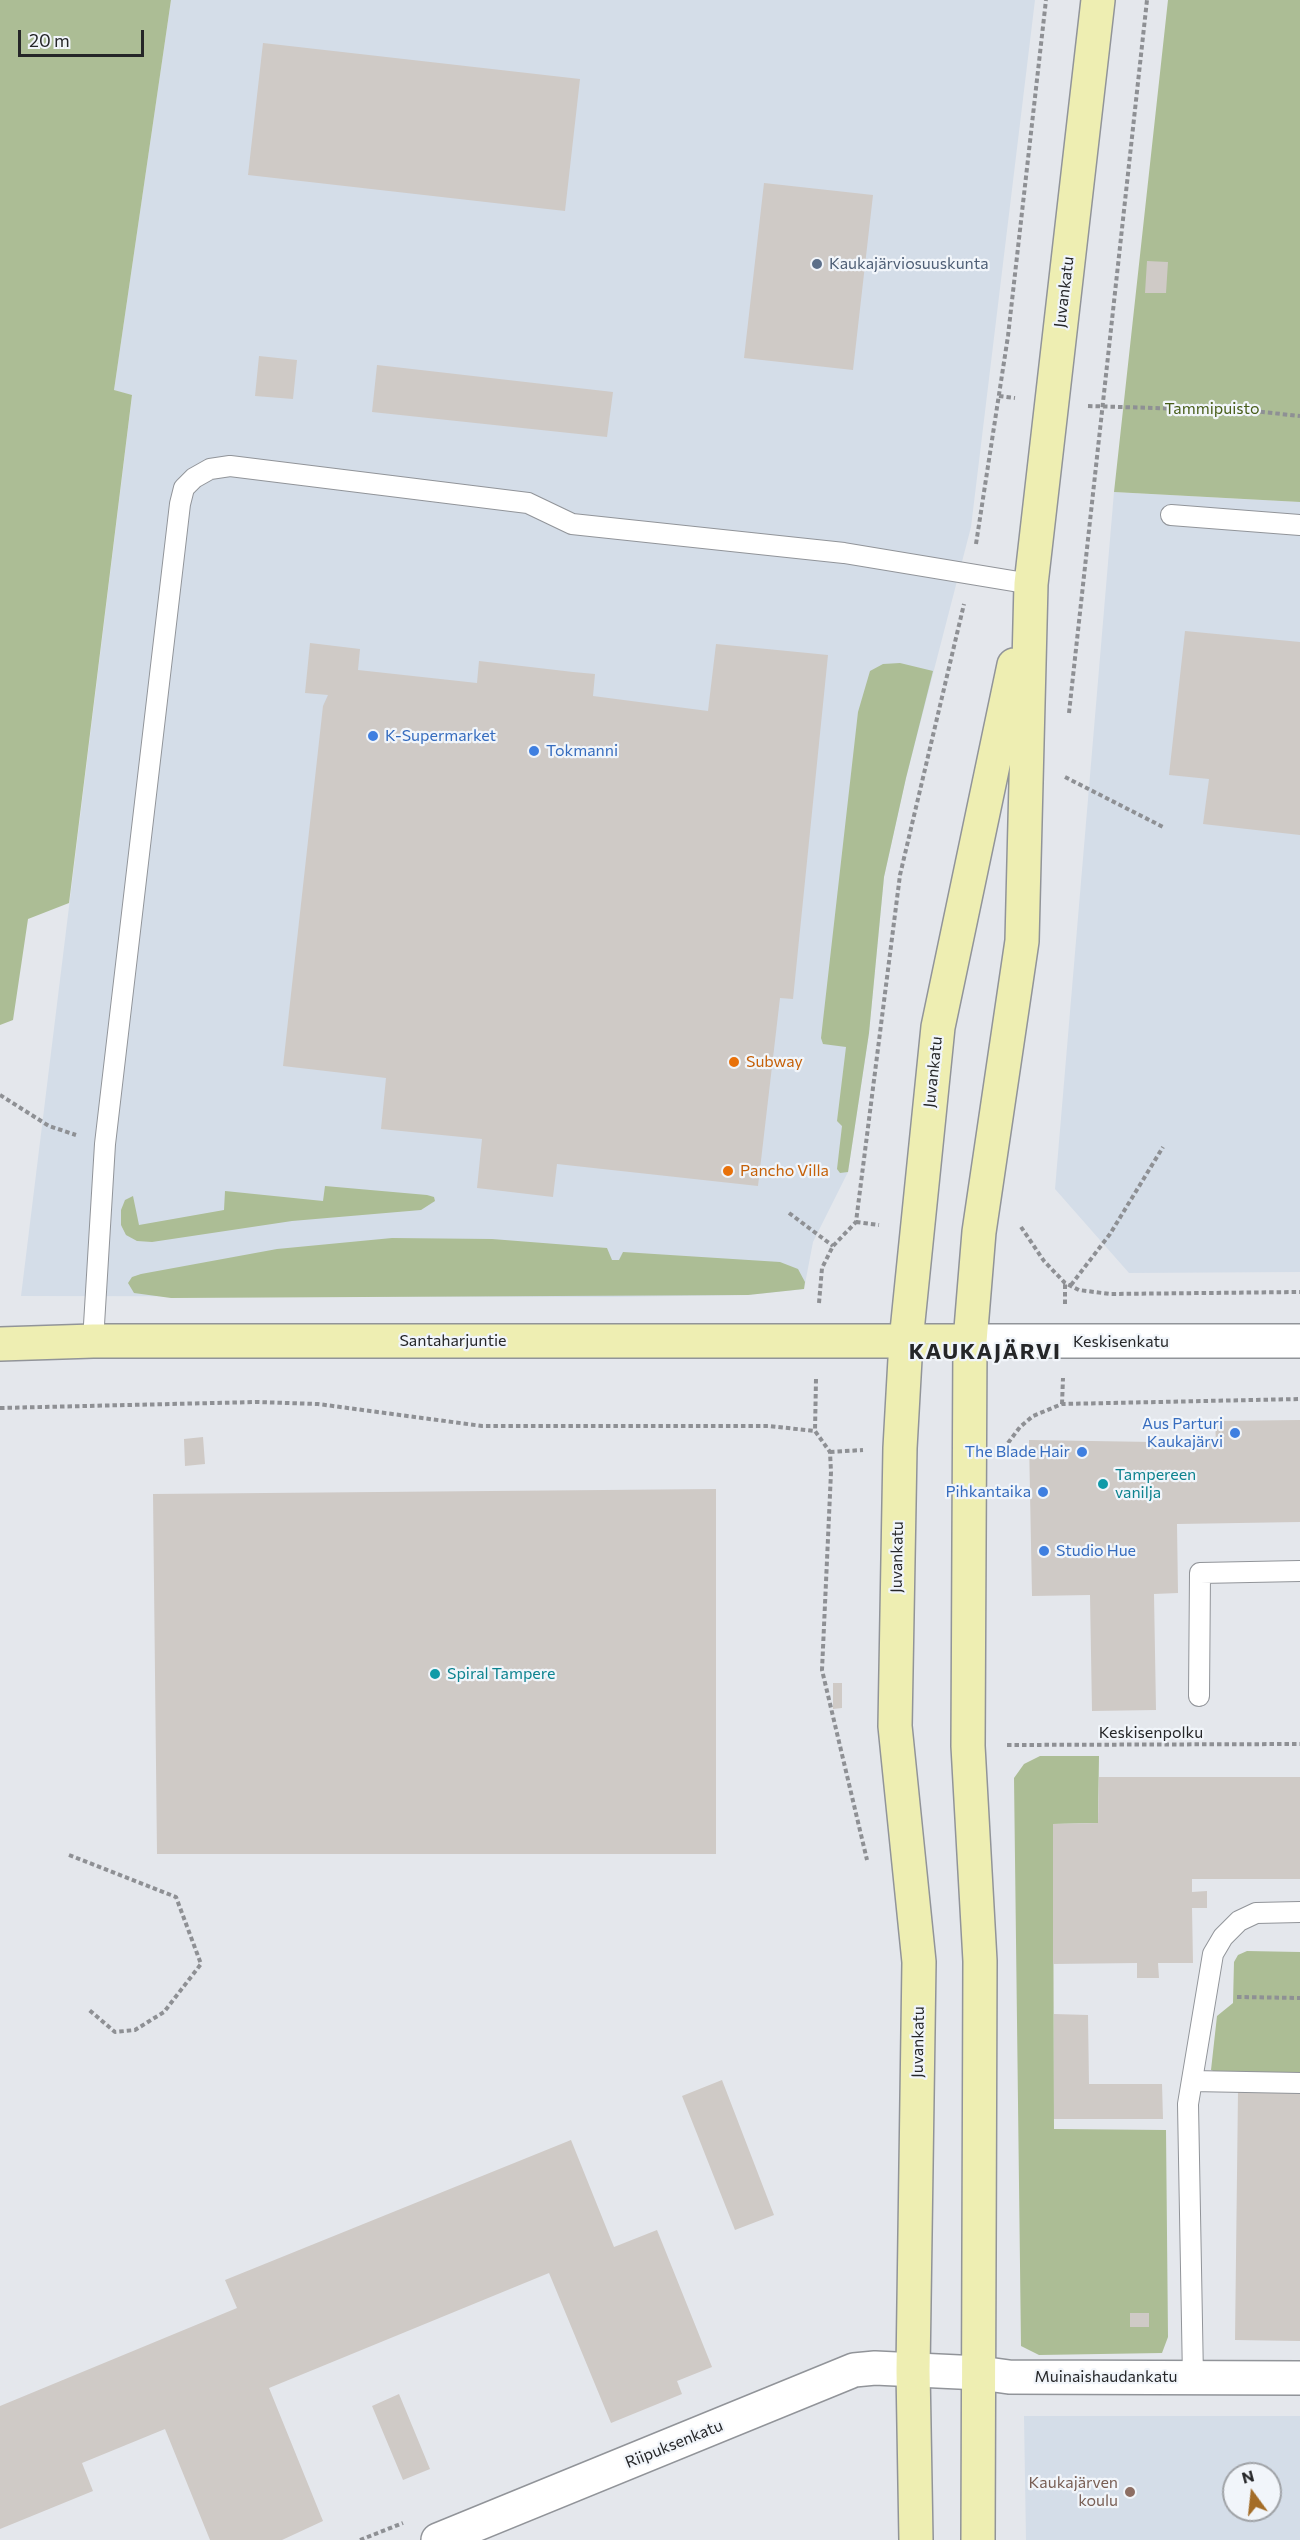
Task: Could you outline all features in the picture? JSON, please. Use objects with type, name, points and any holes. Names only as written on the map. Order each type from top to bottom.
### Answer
[{"type":"main road","name":"Juvankatu","points":[[978,2540],[980,1961],[968,1746],[970,1341],[979,1232],[1022,941],[1031,584],[1098,0]]},
{"type":"main road","name":"Juvankatu","points":[[916,2540],[913,2370],[919,1962],[895,1726],[894,1680],[900,1448],[906,1341],[938,1028],[1031,584]]},
{"type":"main road","name":"Santaharjuntie","points":[[0,1344],[93,1341],[906,1341]]},
{"type":"main road","name":"Keskisenkatu","points":[[906,1341],[970,1341]]},
{"type":"street","name":"Keskisenkatu","points":[[970,1341],[1300,1341]]},
{"type":"street","name":"Riipuksenkatu","points":[[438,2540],[854,2370],[875,2368],[913,2370]]},
{"type":"street","name":"Muinaishaudankatu","points":[[913,2370],[980,2373],[1009,2377],[1300,2378]]},
{"type":"lane","points":[[93,1341],[105,1144],[180,504],[184,488],[194,478],[210,469],[230,466],[528,503],[572,524],[844,553],[1031,584]]},
{"type":"lane","points":[[1171,515],[1300,525]]},
{"type":"lane","points":[[1199,1696],[1200,1574],[1300,1571]]},
{"type":"lane","points":[[1193,2378],[1188,2104],[1213,1954],[1223,1937],[1239,1921],[1256,1913],[1300,1912]]},
{"type":"lane","points":[[1192,2081],[1300,2083]]},
{"type":"path","points":[[1068,718],[1147,0]]},
{"type":"path","points":[[1103,408],[1253,411],[1300,416]]},
{"type":"path","points":[[1061,785],[1062,775],[1165,828]]},
{"type":"path","points":[[0,1095],[49,1126],[105,1144]]},
{"type":"path","points":[[1071,1285],[1110,1234],[1163,1147]]},
{"type":"path","points":[[789,1213],[833,1246]]},
{"type":"path","points":[[1020,1223],[1022,1231],[1044,1261],[1079,1290],[1110,1294],[1300,1292]]},
{"type":"path","points":[[1062,1404],[1300,1399]]},
{"type":"path","points":[[0,1408],[257,1402],[318,1404],[482,1426],[769,1426],[815,1431]]},
{"type":"path","name":"Keskisenpolku","points":[[1003,1745],[1300,1744]]},
{"type":"path","points":[[69,1855],[176,1897],[201,1964],[164,2012],[135,2030],[115,2032],[88,2009]]},
{"type":"path","points":[[1206,1997],[1300,1998]]},
{"type":"shaded area","points":[[171,0],[1035,0],[971,527],[906,778],[884,877],[869,1033],[848,1172],[813,1242],[804,1289],[748,1295],[612,1297],[21,1296],[132,396],[114,390]]},
{"type":"shaded area","points":[[1114,492],[1300,502],[1300,1272],[1129,1273],[1055,1189]]},
{"type":"shaded area","name":"Kaukajärven koulu","points":[[1024,2416],[1300,2416],[1300,2540],[1026,2540]]},
{"type":"green space","points":[[0,0],[171,0],[114,390],[132,395],[69,903],[28,919],[13,1020],[0,1025]]},
{"type":"green space","name":"Tammipuisto","points":[[1168,0],[1300,0],[1300,502],[1114,492]]},
{"type":"green space","points":[[900,663],[933,671],[884,877],[869,1033],[848,1172],[840,1173],[837,1169],[842,1126],[837,1121],[846,1047],[823,1044],[821,1038],[858,712],[870,671],[883,664]]},
{"type":"green space","points":[[325,1186],[427,1195],[434,1197],[435,1201],[421,1210],[292,1221],[152,1242],[137,1241],[126,1235],[121,1225],[121,1210],[125,1200],[133,1196],[139,1225],[224,1210],[225,1191],[323,1201]]},
{"type":"green space","points":[[392,1238],[492,1239],[607,1248],[612,1260],[619,1260],[623,1252],[780,1262],[798,1269],[805,1282],[804,1289],[748,1295],[171,1298],[134,1293],[128,1283],[132,1277],[141,1274],[277,1249]]},
{"type":"green space","points":[[1040,1756],[1099,1756],[1098,1823],[1053,1824],[1054,2129],[1166,2130],[1168,2337],[1162,2353],[1039,2355],[1021,2346],[1014,1778],[1024,1764]]},
{"type":"green space","points":[[1247,1951],[1300,1952],[1300,2072],[1220,2074],[1211,2070],[1217,2016],[1233,2003],[1234,1962],[1238,1955]]},
{"type":"building","points":[[263,43],[580,79],[565,211],[248,175]]},
{"type":"building","points":[[764,183],[873,195],[853,370],[744,358]]},
{"type":"building","points":[[1147,261],[1168,262],[1166,293],[1145,293]]},
{"type":"building","points":[[259,356],[297,360],[293,399],[255,396]]},
{"type":"building","points":[[377,365],[613,392],[607,437],[372,412]]},
{"type":"building","points":[[1185,631],[1300,642],[1300,835],[1203,824],[1209,779],[1169,775]]},
{"type":"building","points":[[310,643],[360,649],[358,670],[477,683],[479,661],[595,674],[593,696],[708,711],[716,644],[828,655],[793,999],[780,998],[758,1186],[557,1164],[553,1197],[477,1188],[482,1139],[381,1129],[386,1078],[283,1066],[323,706],[328,695],[305,693]]},
{"type":"building","points":[[1300,1420],[1300,1522],[1177,1524],[1178,1593],[1154,1594],[1156,1710],[1092,1711],[1090,1595],[1032,1596],[1029,1440],[1216,1443],[1215,1421]]},
{"type":"building","points":[[203,1437],[205,1464],[185,1466],[184,1439]]},
{"type":"building","name":"Spiral Tampere","points":[[716,1489],[716,1854],[157,1854],[153,1494]]},
{"type":"building","points":[[833,1683],[842,1683],[842,1708],[833,1709]]},
{"type":"building","points":[[1099,1777],[1300,1777],[1300,1879],[1192,1879],[1192,1892],[1207,1891],[1207,1908],[1192,1908],[1193,1963],[1158,1963],[1159,1978],[1137,1978],[1137,1963],[1053,1964],[1053,1824],[1098,1823]]},
{"type":"building","points":[[1054,2014],[1088,2015],[1089,2084],[1162,2084],[1163,2119],[1054,2119]]},
{"type":"building","points":[[722,2080],[774,2215],[735,2230],[682,2096]]},
{"type":"building","points":[[1238,2091],[1300,2092],[1300,2341],[1235,2340]]},
{"type":"building","points":[[571,2140],[614,2247],[657,2230],[712,2367],[677,2381],[682,2394],[611,2423],[549,2273],[269,2388],[323,2521],[282,2540],[210,2540],[165,2429],[82,2463],[93,2491],[0,2529],[0,2406],[237,2308],[225,2280]]},
{"type":"building","points":[[1130,2313],[1149,2313],[1149,2327],[1130,2327]]},
{"type":"building","points":[[399,2394],[430,2469],[403,2480],[372,2406]]},
{"type":"place","name":"Kaukajärviosuuskunta","points":[[817,264]]},
{"type":"place","name":"K-Supermarket","points":[[373,736]]},
{"type":"place","name":"Tokmanni","points":[[534,751]]},
{"type":"place","name":"Subway","points":[[734,1062]]},
{"type":"place","name":"Pancho Villa","points":[[728,1171]]},
{"type":"place","name":"Aus Parturi Kaukajärvi","points":[[1235,1433]]},
{"type":"place","name":"The Blade Hair","points":[[1082,1452]]},
{"type":"place","name":"Tampereen vanilja","points":[[1103,1484]]},
{"type":"place","name":"Pihkantaika","points":[[1043,1492]]},
{"type":"place","name":"Studio Hue","points":[[1044,1551]]},
{"type":"place","name":"Spiral Tampere","points":[[435,1674]]},
{"type":"place","name":"Kaukajärven koulu","points":[[1130,2492]]},
{"type":"district","name":"KAUKAJÄRVI","points":[[985,1352]]}]
